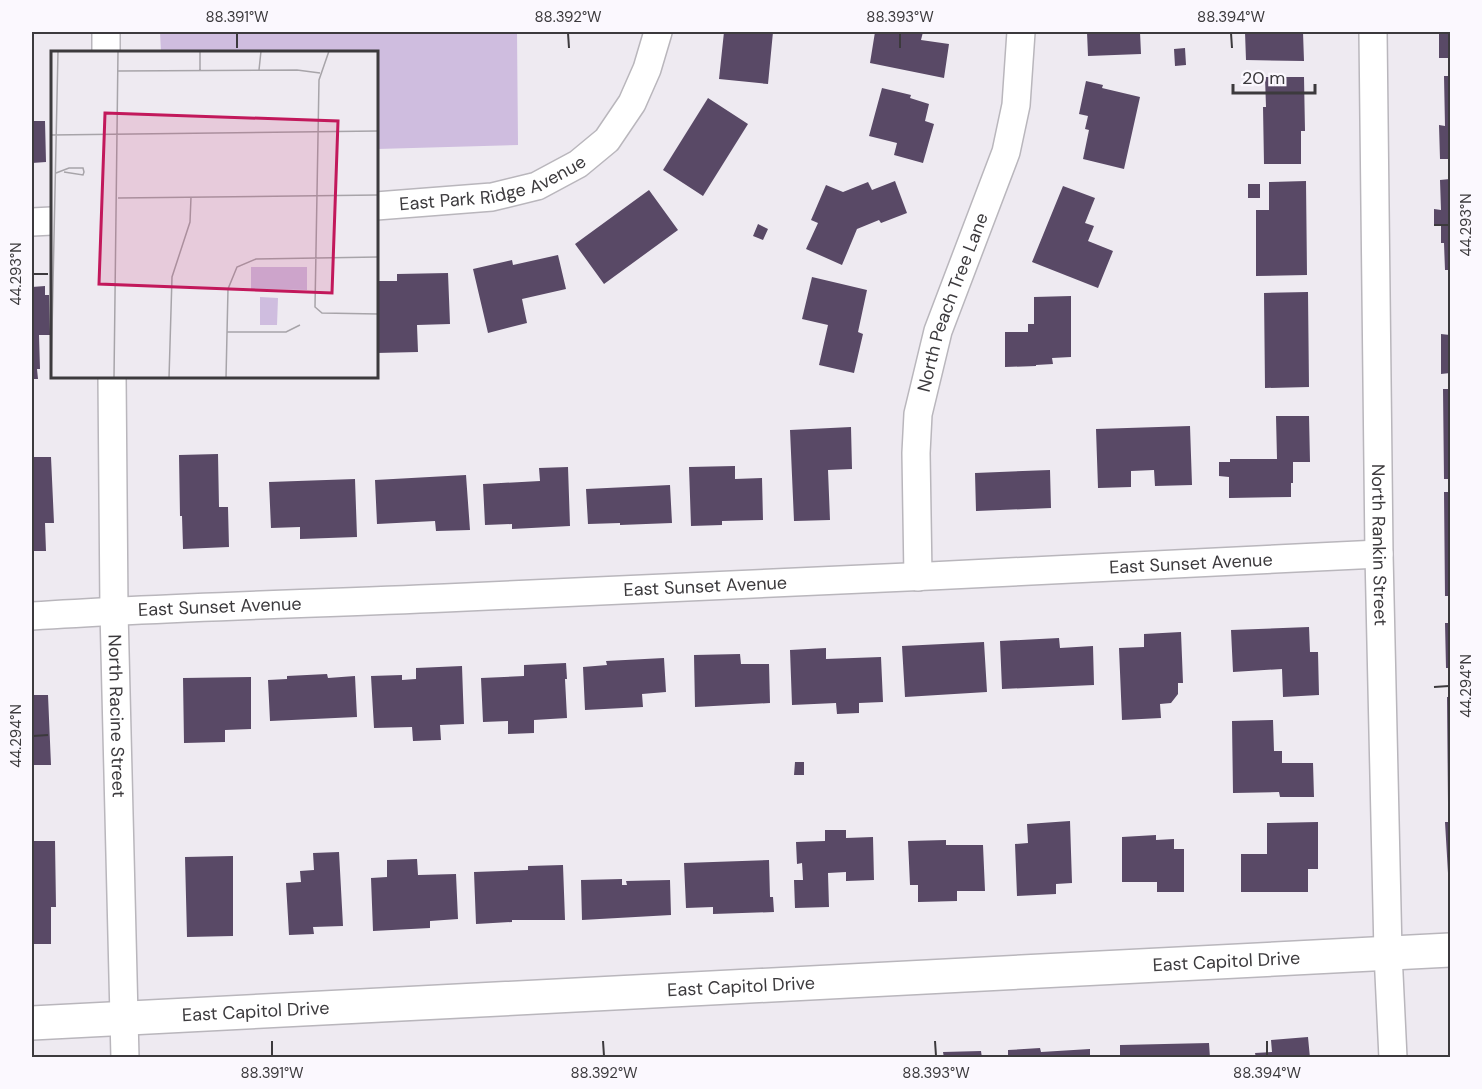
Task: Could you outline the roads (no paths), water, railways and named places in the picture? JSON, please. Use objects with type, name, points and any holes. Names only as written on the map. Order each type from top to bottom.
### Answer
[{"type":"street","points":[[106,32],[106,51]]},
{"type":"street","name":"East Park Ridge Avenue","points":[[378,206],[492,197],[537,186],[578,164],[607,140],[632,103],[647,69],[658,32]]},
{"type":"street","name":"North Peach Tree Lane","points":[[918,577],[916,453],[918,414],[938,331],[1006,152],[1016,105],[1021,32]]},
{"type":"street","name":"North Rankin Street","points":[[1373,32],[1379,554],[1388,953],[1393,1058]]},
{"type":"street","points":[[32,222],[51,221]]},
{"type":"street","name":"North Racine Street","points":[[112,378],[114,610],[125,1058]]},
{"type":"street","name":"East Sunset Avenue","points":[[32,616],[114,610],[416,600],[1379,554]]},
{"type":"street","name":"East Capitol Drive","points":[[32,1023],[1450,951]]}]
